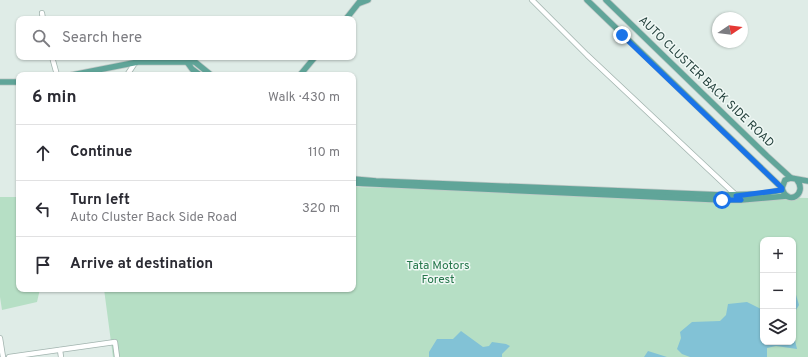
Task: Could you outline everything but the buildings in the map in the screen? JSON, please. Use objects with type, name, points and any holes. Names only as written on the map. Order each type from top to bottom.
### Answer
[{"type":"main road","points":[[348,16],[360,2],[368,0]]},
{"type":"main road","name":"AUTO CLUSTER BACK SIDE ROAD","points":[[586,0],[782,189],[787,196]]},
{"type":"main road","name":"AUTO CLUSTER BACK SIDE ROAD","points":[[606,0],[767,156],[794,179]]},
{"type":"main road","points":[[302,72],[312,60]]},
{"type":"main road","points":[[187,62],[196,72]]},
{"type":"main road","points":[[93,72],[135,63],[195,62],[207,72]]},
{"type":"main road","points":[[0,82],[16,83]]},
{"type":"main road","points":[[356,178],[387,183]]},
{"type":"main road","points":[[739,198],[782,189],[786,180],[794,179],[808,181]]},
{"type":"main road","points":[[356,182],[739,198],[787,196],[794,198],[802,193],[801,185],[794,179]]},
{"type":"street","points":[[532,0],[739,198]]},
{"type":"street","points":[[53,60],[56,72]]},
{"type":"street","points":[[129,72],[135,63]]},
{"type":"street","points":[[0,338],[3,357]]},
{"type":"street","points":[[9,357],[115,342],[117,357]]},
{"type":"street","points":[[60,350],[61,357]]},
{"type":"green space","name":"Tata Motors Forest","points":[[356,187],[808,198],[808,357],[113,357],[104,292],[356,292]]},
{"type":"green space","points":[[0,197],[16,197],[16,292],[39,292],[37,302],[2,310],[0,297]]},
{"type":"water","points":[[796,295],[799,305],[796,310]]},
{"type":"water","points":[[747,302],[760,308],[760,345],[796,345],[797,349],[776,346],[767,348],[767,357],[690,357],[682,354],[677,349],[681,338],[680,332],[692,322],[720,321],[726,315],[728,304]]},
{"type":"water","points":[[461,331],[483,347],[489,346],[492,342],[510,346],[502,354],[502,357],[429,357],[429,352],[437,339],[453,339]]},
{"type":"water","points":[[648,351],[667,357],[644,357]]},
{"type":"route","points":[[622,35],[782,188],[782,190],[773,192],[736,196],[741,200],[722,200]]}]
